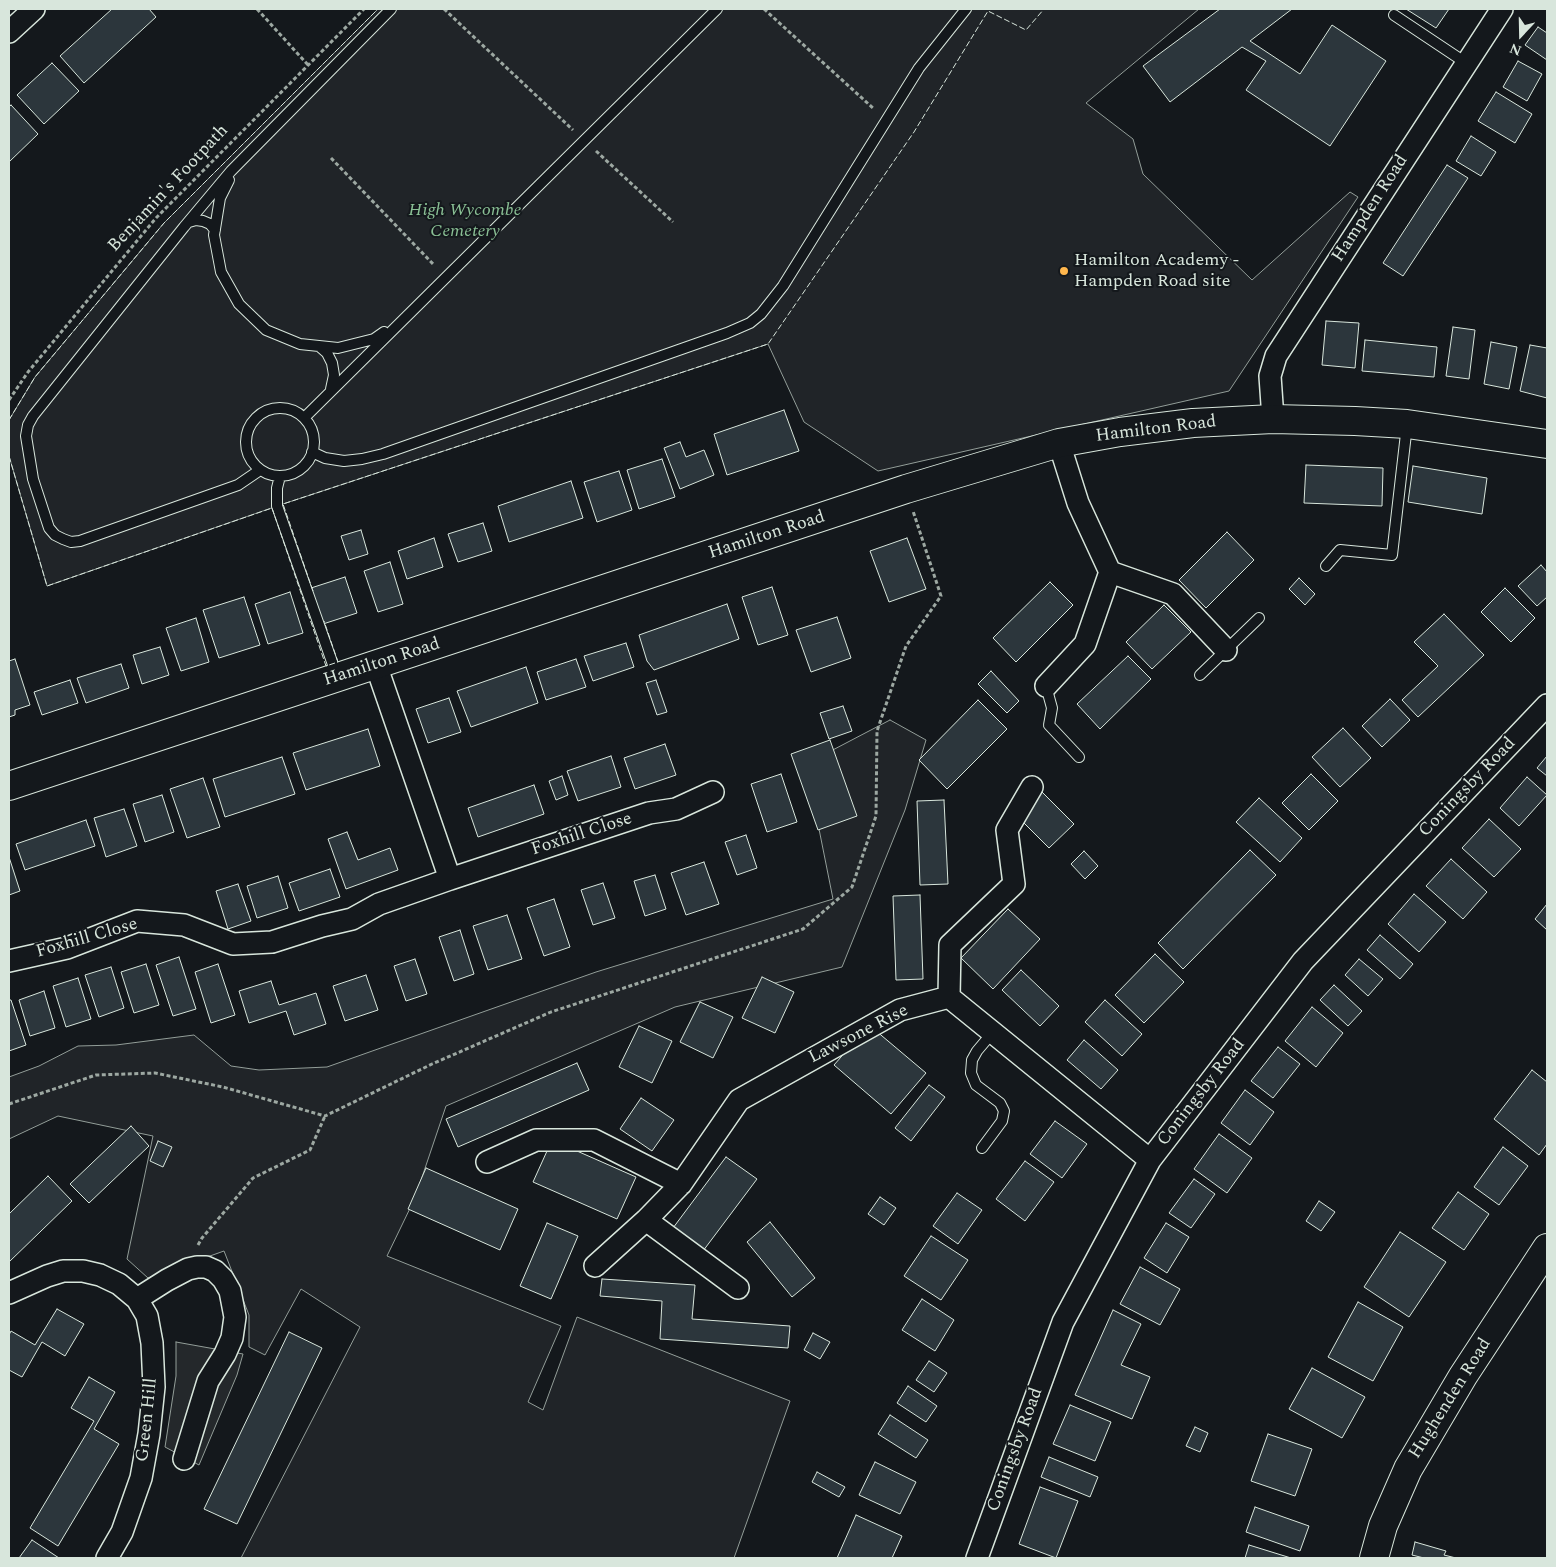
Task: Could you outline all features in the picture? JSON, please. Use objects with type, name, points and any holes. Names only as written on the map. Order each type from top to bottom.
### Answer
[{"type":"street","points":[[9,32],[34,9]]},
{"type":"street","name":"Hampden Road","points":[[1273,419],[1270,376],[1276,356],[1502,9]]},
{"type":"street","name":"Hamilton Road","points":[[9,786],[906,489],[1060,443],[1120,432],[1193,423],[1273,419],[1407,424],[1547,444]]},
{"type":"street","points":[[1046,686],[1085,644],[1110,572],[1078,503],[1060,443]]},
{"type":"street","points":[[1110,572],[1173,594],[1226,650]]},
{"type":"street","points":[[376,665],[450,879]]},
{"type":"street","name":"Coningsby Road","points":[[976,1558],[1063,1322],[1150,1160],[1303,961],[1547,705]]},
{"type":"street","points":[[1032,787],[1007,830],[1014,884],[950,944],[949,997],[1150,1160]]},
{"type":"street","name":"Foxhill Close","points":[[9,961],[67,948],[137,922],[184,925],[233,944],[272,942],[322,926],[352,919],[379,904],[649,813],[676,809],[713,792]]},
{"type":"street","name":"Lawsone Rise","points":[[595,1266],[646,1220],[682,1184],[739,1100],[900,1010],[949,997]]},
{"type":"street","points":[[486,1162],[536,1140],[594,1140],[682,1184]]},
{"type":"street","points":[[646,1220],[738,1288]]},
{"type":"street","name":"Hughenden Road","points":[[1374,1558],[1383,1526],[1408,1470],[1463,1376],[1547,1248]]},
{"type":"street","points":[[138,1299],[188,1269],[206,1267],[215,1271],[223,1279],[230,1291],[234,1304],[235,1328],[232,1338],[206,1386],[184,1460]]},
{"type":"street","name":"Green Hill","points":[[9,1293],[46,1276],[63,1271],[83,1270],[100,1275],[119,1284],[138,1299],[147,1316],[152,1342],[154,1388],[150,1425],[141,1478],[122,1532],[108,1558]]},
{"type":"lane","points":[[260,470],[238,485],[80,541],[71,542],[55,535],[49,528],[33,479],[26,436],[33,416],[188,222],[238,164],[391,9]]},
{"type":"lane","points":[[304,418],[717,9]]},
{"type":"lane","points":[[312,452],[325,458],[344,461],[382,454],[727,333],[750,323],[761,314],[783,286],[919,68],[966,9]]},
{"type":"lane","points":[[1394,15],[1466,63]]},
{"type":"lane","points":[[238,164],[220,198],[214,235],[221,272],[239,304],[266,330],[300,344],[338,348],[374,339],[399,322]]},
{"type":"lane","points":[[188,222],[203,220],[215,230]]},
{"type":"lane","points":[[318,346],[327,353],[332,363],[334,375],[329,393]]},
{"type":"lane","points":[[279,408],[290,409],[304,418],[312,431],[314,442],[308,462],[300,470],[280,476],[260,470],[247,453],[245,442],[247,431],[252,422],[259,414],[269,409],[279,408]]},
{"type":"lane","points":[[1326,566],[1340,550],[1392,555],[1407,424]]},
{"type":"lane","points":[[280,476],[277,488],[277,506],[337,677]]},
{"type":"lane","points":[[1200,675],[1259,618]]},
{"type":"lane","points":[[1046,686],[1052,708],[1048,725],[1079,757]]},
{"type":"lane","points":[[982,1148],[1002,1121],[1004,1111],[1000,1103],[976,1084],[971,1072],[972,1060],[993,1032]]},
{"type":"path","points":[[257,9],[308,65]]},
{"type":"path","name":"Benjamin's Footpath","points":[[9,400],[28,372],[156,218],[364,9]]},
{"type":"path","points":[[444,9],[573,130]]},
{"type":"path","points":[[764,9],[886,120]]},
{"type":"path","points":[[599,154],[673,222]]},
{"type":"path","points":[[331,158],[429,260]]},
{"type":"path","points":[[197,1267],[197,1246],[202,1238],[253,1178],[310,1150],[325,1116],[432,1064],[550,1012],[803,929],[852,887],[876,816],[877,731],[906,646],[941,596],[906,489]]},
{"type":"path","points":[[9,1104],[96,1076],[155,1073],[223,1087],[325,1116]]},
{"type":"green space","name":"High Wycombe Cemetery","points":[[378,9],[1199,9],[1086,103],[1133,139],[1143,174],[1252,280],[1350,192],[1358,197],[1229,391],[878,471],[804,422],[768,344],[283,504],[47,586],[9,456],[9,420],[35,377],[164,223]]},
{"type":"green space","points":[[890,720],[926,740],[905,810],[842,967],[675,1007],[446,1106],[415,1198],[387,1256],[561,1326],[528,1402],[543,1410],[577,1317],[790,1401],[734,1558],[241,1558],[360,1327],[301,1289],[265,1355],[249,1347],[249,1315],[224,1251],[148,1278],[127,1259],[153,1136],[58,1116],[9,1139],[9,1077],[39,1066],[78,1046],[116,1045],[194,1035],[231,1066],[259,1070],[327,1067],[596,972],[833,899],[806,764]]},
{"type":"shaded area","points":[[176,1342],[243,1354],[237,1375],[199,1465],[165,1447],[176,1376]]},
{"type":"building","points":[[112,9],[149,9],[156,17],[84,83],[60,56]]},
{"type":"building","points":[[1220,9],[1292,9],[1250,41],[1300,74],[1332,25],[1386,61],[1330,146],[1246,90],[1266,61],[1242,47],[1170,102],[1143,66]]},
{"type":"building","points":[[1406,9],[1449,9],[1436,28]]},
{"type":"building","points":[[1538,27],[1547,33],[1547,60],[1525,45]]},
{"type":"building","points":[[1518,61],[1542,74],[1527,101],[1503,87]]},
{"type":"building","points":[[52,63],[79,91],[44,124],[17,95]]},
{"type":"building","points":[[1496,92],[1532,114],[1515,143],[1478,121]]},
{"type":"building","points":[[11,105],[38,134],[9,162],[9,107]]},
{"type":"building","points":[[1471,136],[1496,152],[1481,176],[1456,161]]},
{"type":"building","points":[[1447,165],[1468,178],[1403,276],[1383,263]]},
{"type":"building","points":[[1326,321],[1359,323],[1355,368],[1322,365]]},
{"type":"building","points":[[1453,327],[1475,330],[1469,379],[1446,376]]},
{"type":"building","points":[[1365,340],[1437,347],[1434,377],[1362,371]]},
{"type":"building","points":[[1491,342],[1517,347],[1509,389],[1484,384]]},
{"type":"building","points":[[1530,345],[1547,348],[1547,398],[1520,391]]},
{"type":"building","points":[[784,410],[799,451],[727,475],[714,434]]},
{"type":"building","points":[[680,442],[686,457],[704,450],[714,475],[680,489],[664,448]]},
{"type":"building","points":[[662,459],[675,497],[639,509],[627,470]]},
{"type":"building","points":[[1306,465],[1383,468],[1382,506],[1304,503]]},
{"type":"building","points":[[1413,466],[1487,478],[1482,514],[1408,502]]},
{"type":"building","points":[[619,471],[632,510],[597,522],[584,482]]},
{"type":"building","points":[[571,481],[583,518],[509,542],[498,506]]},
{"type":"building","points":[[483,523],[492,551],[458,562],[448,534]]},
{"type":"building","points":[[361,530],[368,554],[349,560],[341,536]]},
{"type":"building","points":[[1227,532],[1254,560],[1206,608],[1179,580]]},
{"type":"building","points":[[434,538],[443,567],[407,579],[398,551]]},
{"type":"building","points":[[907,538],[926,589],[889,602],[870,551]]},
{"type":"building","points":[[390,562],[403,604],[378,612],[364,571]]},
{"type":"building","points":[[1541,565],[1547,572],[1547,597],[1537,606],[1518,586]]},
{"type":"building","points":[[345,577],[357,613],[323,624],[311,588]]},
{"type":"building","points":[[1299,578],[1315,594],[1305,605],[1289,589]]},
{"type":"building","points":[[1050,582],[1073,605],[1016,662],[993,638]]},
{"type":"building","points":[[772,587],[788,635],[758,645],[742,597]]},
{"type":"building","points":[[1505,588],[1535,618],[1511,642],[1481,612]]},
{"type":"building","points":[[290,592],[303,633],[268,644],[255,604]]},
{"type":"building","points":[[244,597],[260,645],[219,658],[203,610]]},
{"type":"building","points":[[727,604],[739,639],[654,670],[647,661],[639,635]]},
{"type":"building","points":[[1164,605],[1191,632],[1152,669],[1126,642]]},
{"type":"building","points":[[1444,614],[1484,655],[1418,717],[1402,700],[1438,666],[1414,642]]},
{"type":"building","points":[[837,617],[851,658],[811,672],[796,630]]},
{"type":"building","points":[[196,618],[209,662],[181,671],[166,628]]},
{"type":"building","points":[[626,643],[634,667],[593,681],[584,656]]},
{"type":"building","points":[[160,647],[169,675],[142,684],[133,655]]},
{"type":"building","points":[[1128,656],[1151,679],[1100,729],[1077,704]]},
{"type":"building","points":[[15,659],[30,705],[15,710],[15,715],[9,717],[9,661]]},
{"type":"building","points":[[576,659],[586,687],[546,700],[537,672]]},
{"type":"building","points":[[121,664],[129,688],[86,703],[77,678]]},
{"type":"building","points":[[526,667],[538,703],[471,727],[457,691]]},
{"type":"building","points":[[991,671],[1019,701],[1007,713],[978,684]]},
{"type":"building","points":[[70,680],[78,703],[42,715],[34,692]]},
{"type":"building","points":[[656,680],[667,712],[657,715],[646,683]]},
{"type":"building","points":[[449,698],[461,732],[428,743],[416,709]]},
{"type":"building","points":[[1390,699],[1410,720],[1382,747],[1362,726]]},
{"type":"building","points":[[978,700],[1007,729],[947,789],[919,760]]},
{"type":"building","points":[[843,706],[852,731],[829,739],[820,713]]},
{"type":"building","points":[[1343,728],[1371,758],[1340,787],[1312,757]]},
{"type":"building","points":[[368,729],[380,766],[306,790],[293,753]]},
{"type":"building","points":[[830,740],[857,816],[818,830],[791,754]]},
{"type":"building","points":[[665,744],[676,775],[635,789],[624,758]]},
{"type":"building","points":[[611,756],[621,787],[578,801],[567,771]]},
{"type":"building","points":[[1547,756],[1547,776],[1537,768]]},
{"type":"building","points":[[282,757],[295,794],[225,817],[213,779]]},
{"type":"building","points":[[781,774],[797,822],[767,832],[751,784]]},
{"type":"building","points":[[1311,774],[1338,801],[1309,830],[1282,803]]},
{"type":"building","points":[[562,776],[568,795],[556,800],[549,781]]},
{"type":"building","points":[[1527,777],[1547,795],[1519,826],[1500,808]]},
{"type":"building","points":[[203,778],[220,827],[187,838],[170,789]]},
{"type":"building","points":[[534,785],[544,814],[478,837],[468,808]]},
{"type":"building","points":[[1039,789],[1074,824],[1049,848],[1014,813]]},
{"type":"building","points":[[162,795],[174,832],[145,842],[133,804]]},
{"type":"building","points":[[1259,798],[1302,838],[1280,862],[1236,822]]},
{"type":"building","points":[[944,800],[948,884],[920,885],[917,801]]},
{"type":"building","points":[[124,809],[137,846],[106,857],[94,818]]},
{"type":"building","points":[[1489,819],[1521,849],[1494,877],[1462,848]]},
{"type":"building","points":[[86,820],[95,846],[25,870],[16,844]]},
{"type":"building","points":[[347,832],[358,860],[390,848],[398,870],[346,889],[328,839]]},
{"type":"building","points":[[746,835],[757,868],[737,875],[725,842]]},
{"type":"building","points":[[1250,850],[1276,875],[1183,969],[1158,943]]},
{"type":"building","points":[[1084,851],[1098,866],[1085,879],[1071,864]]},
{"type":"building","points":[[9,857],[20,891],[9,895]]},
{"type":"building","points":[[1451,859],[1487,892],[1463,919],[1426,886]]},
{"type":"building","points":[[704,862],[719,904],[686,915],[671,873]]},
{"type":"building","points":[[330,869],[340,897],[299,911],[289,883]]},
{"type":"building","points":[[655,875],[666,909],[645,916],[634,881]]},
{"type":"building","points":[[278,876],[288,908],[257,918],[247,886]]},
{"type":"building","points":[[603,883],[615,918],[593,925],[581,890]]},
{"type":"building","points":[[238,884],[251,921],[228,929],[216,891]]},
{"type":"building","points":[[1414,894],[1446,922],[1419,952],[1388,924]]},
{"type":"building","points":[[920,895],[923,979],[896,980],[893,896]]},
{"type":"building","points":[[554,899],[570,947],[544,956],[527,908]]},
{"type":"building","points":[[1547,904],[1547,930],[1535,919]]},
{"type":"building","points":[[1008,909],[1040,939],[993,989],[961,958]]},
{"type":"building","points":[[507,915],[522,959],[488,970],[473,926]]},
{"type":"building","points":[[460,930],[474,974],[454,981],[439,937]]},
{"type":"building","points":[[1380,935],[1413,964],[1400,979],[1367,950]]},
{"type":"building","points":[[1155,954],[1184,982],[1144,1023],[1115,995]]},
{"type":"building","points":[[179,957],[196,1009],[173,1016],[156,965]]},
{"type":"building","points":[[415,959],[427,994],[406,1001],[394,966]]},
{"type":"building","points":[[1359,959],[1383,979],[1368,996],[1345,975]]},
{"type":"building","points":[[146,964],[159,1005],[134,1013],[121,972]]},
{"type":"building","points":[[218,964],[235,1015],[211,1023],[195,972]]},
{"type":"building","points":[[111,967],[124,1008],[99,1017],[85,975]]},
{"type":"building","points":[[1021,970],[1059,1006],[1040,1026],[1002,990]]},
{"type":"building","points":[[366,975],[378,1010],[345,1021],[333,986]]},
{"type":"building","points":[[762,977],[794,992],[775,1033],[742,1018]]},
{"type":"building","points":[[78,978],[91,1019],[66,1027],[53,986]]},
{"type":"building","points":[[271,981],[279,1005],[316,993],[326,1024],[294,1035],[286,1011],[249,1023],[239,991]]},
{"type":"building","points":[[1334,985],[1362,1011],[1348,1026],[1320,1000]]},
{"type":"building","points":[[44,991],[55,1028],[30,1036],[19,1000]]},
{"type":"building","points":[[9,1000],[11,1000],[26,1045],[9,1051]]},
{"type":"building","points":[[1105,1000],[1142,1034],[1122,1056],[1085,1022]]},
{"type":"building","points":[[700,1002],[733,1017],[713,1058],[680,1042]]},
{"type":"building","points":[[1312,1007],[1343,1033],[1316,1067],[1285,1041]]},
{"type":"building","points":[[869,1025],[926,1073],[891,1114],[834,1065]]},
{"type":"building","points":[[639,1026],[672,1041],[652,1083],[619,1067]]},
{"type":"building","points":[[1084,1040],[1118,1070],[1101,1089],[1067,1060]]},
{"type":"building","points":[[1278,1047],[1300,1064],[1273,1098],[1251,1081]]},
{"type":"building","points":[[577,1063],[589,1090],[458,1147],[446,1119]]},
{"type":"building","points":[[1532,1070],[1547,1082],[1547,1144],[1539,1155],[1494,1119]]},
{"type":"building","points":[[929,1085],[945,1097],[911,1141],[895,1128]]},
{"type":"building","points":[[1245,1090],[1274,1112],[1250,1145],[1221,1123]]},
{"type":"building","points":[[641,1098],[674,1120],[652,1151],[620,1129]]},
{"type":"building","points":[[1055,1121],[1087,1144],[1062,1178],[1030,1154]]},
{"type":"building","points":[[131,1126],[149,1146],[89,1203],[70,1184]]},
{"type":"building","points":[[1219,1134],[1252,1158],[1227,1193],[1194,1169]]},
{"type":"building","points":[[552,1140],[636,1177],[617,1219],[533,1182]]},
{"type":"building","points":[[158,1141],[172,1147],[163,1167],[150,1161]]},
{"type":"building","points":[[1503,1147],[1528,1166],[1499,1205],[1474,1187]]},
{"type":"building","points":[[726,1157],[757,1179],[700,1255],[670,1232]]},
{"type":"building","points":[[1025,1161],[1054,1182],[1025,1221],[996,1199]]},
{"type":"building","points":[[426,1168],[518,1209],[500,1250],[408,1209]]},
{"type":"building","points":[[48,1176],[72,1201],[9,1262],[9,1214]]},
{"type":"building","points":[[1194,1179],[1215,1194],[1191,1228],[1169,1213]]},
{"type":"building","points":[[1458,1192],[1489,1214],[1464,1250],[1432,1228]]},
{"type":"building","points":[[957,1193],[982,1210],[958,1244],[933,1226]]},
{"type":"building","points":[[880,1197],[896,1208],[884,1225],[868,1214]]},
{"type":"building","points":[[1319,1201],[1335,1212],[1321,1231],[1306,1221]]},
{"type":"building","points":[[770,1222],[815,1278],[792,1297],[747,1242]]},
{"type":"building","points":[[547,1223],[578,1236],[551,1299],[520,1286]]},
{"type":"building","points":[[1166,1223],[1189,1237],[1167,1273],[1144,1258]]},
{"type":"building","points":[[1400,1232],[1446,1262],[1409,1317],[1364,1287]]},
{"type":"building","points":[[931,1236],[968,1260],[941,1300],[904,1276]]},
{"type":"building","points":[[1140,1267],[1180,1289],[1160,1325],[1120,1304]]},
{"type":"building","points":[[602,1279],[695,1285],[692,1319],[790,1326],[788,1348],[660,1339],[662,1301],[600,1296]]},
{"type":"building","points":[[922,1299],[954,1320],[935,1351],[902,1330]]},
{"type":"building","points":[[1358,1302],[1403,1327],[1373,1381],[1328,1357]]},
{"type":"building","points":[[57,1309],[84,1324],[65,1356],[42,1342],[22,1377],[9,1370],[9,1335],[11,1331],[35,1345]]},
{"type":"building","points":[[1113,1310],[1141,1324],[1121,1365],[1150,1377],[1132,1419],[1075,1395]]},
{"type":"building","points":[[289,1332],[322,1348],[237,1524],[204,1509]]},
{"type":"building","points":[[813,1333],[830,1342],[820,1359],[804,1350]]},
{"type":"building","points":[[929,1361],[947,1373],[934,1392],[916,1380]]},
{"type":"building","points":[[1312,1368],[1365,1397],[1342,1438],[1289,1409]]},
{"type":"building","points":[[89,1377],[115,1392],[94,1429],[119,1444],[58,1546],[30,1528],[94,1421],[71,1408]]},
{"type":"building","points":[[908,1386],[937,1406],[926,1422],[897,1403]]},
{"type":"building","points":[[1070,1405],[1111,1422],[1095,1461],[1053,1444]]},
{"type":"building","points":[[890,1415],[928,1440],[916,1458],[878,1434]]},
{"type":"building","points":[[1195,1427],[1208,1433],[1200,1452],[1186,1446]]},
{"type":"building","points":[[1268,1434],[1312,1449],[1295,1496],[1251,1481]]},
{"type":"building","points":[[1049,1457],[1098,1477],[1090,1497],[1041,1477]]},
{"type":"building","points":[[875,1462],[916,1482],[900,1514],[859,1495]]},
{"type":"building","points":[[817,1472],[845,1487],[839,1497],[812,1482]]},
{"type":"building","points":[[1040,1487],[1078,1501],[1056,1558],[1019,1544]]},
{"type":"building","points":[[1255,1507],[1309,1526],[1300,1551],[1246,1532]]},
{"type":"building","points":[[856,1515],[902,1536],[892,1558],[837,1558]]},
{"type":"building","points":[[32,1540],[59,1558],[19,1558]]},
{"type":"building","points":[[1415,1542],[1446,1551],[1444,1555],[1456,1558],[1424,1558],[1412,1555]]},
{"type":"building","points":[[1249,1545],[1291,1558],[1245,1558]]},
{"type":"fence","points":[[9,420],[35,377],[164,223],[378,9]]},
{"type":"fence","points":[[313,591],[283,504],[768,344],[914,132],[988,11],[1026,30],[1044,9]]},
{"type":"fence","points":[[9,456],[47,586],[272,508],[326,666],[338,662],[324,621]]},
{"type":"place","name":"Hamilton Academy - Hampden Road site","points":[[1064,271]]}]
